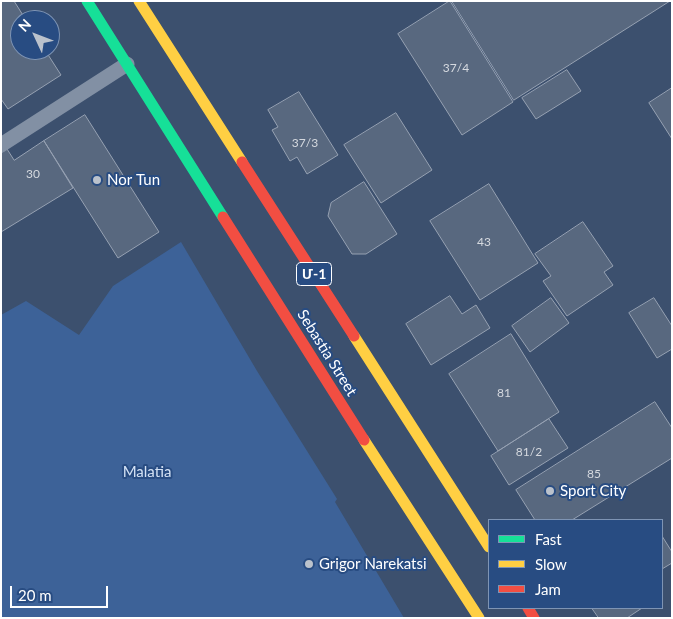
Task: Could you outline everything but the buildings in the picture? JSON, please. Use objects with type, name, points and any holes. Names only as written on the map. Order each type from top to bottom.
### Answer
[{"type":"main road","name":"Sebastia Street","points":[[87,1],[334,393],[479,618]]},
{"type":"main road","name":"Sebastia Street","points":[[139,1],[488,545]]},
{"type":"lane","points":[[1,145],[128,64]]},
{"type":"green space","name":"Malatia","points":[[181,242],[257,371],[337,499],[335,502],[404,618],[1,618],[1,315],[26,301],[79,335],[113,286]]},
{"type":"traffic: fast","points":[[87,1],[223,217]]},
{"type":"traffic: slow","points":[[139,1],[242,162]]},
{"type":"traffic: slow","points":[[354,336],[488,545]]},
{"type":"traffic: slow","points":[[364,440],[479,618]]},
{"type":"traffic: jam","points":[[242,162],[354,336]]},
{"type":"traffic: jam","points":[[223,217],[364,440]]},
{"type":"traffic: jam","points":[[529,609],[534,618]]},
{"type":"place","name":"Nor Tun","points":[[97,180]]},
{"type":"place","name":"Sport City","points":[[550,491]]},
{"type":"place","name":"Grigor Narekatsi","points":[[309,564]]}]
